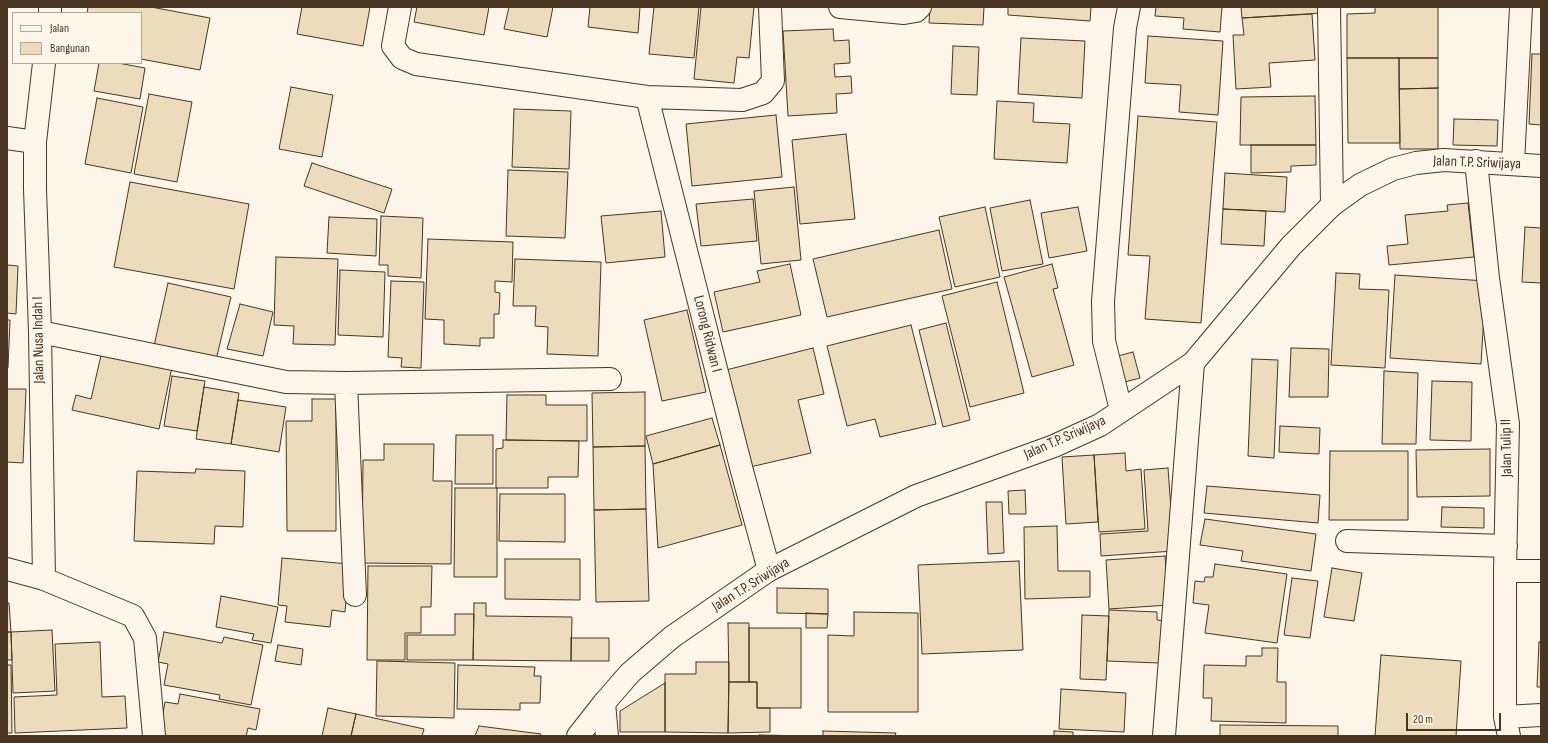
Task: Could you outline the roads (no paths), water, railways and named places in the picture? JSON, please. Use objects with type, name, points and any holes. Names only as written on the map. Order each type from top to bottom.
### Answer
[{"type":"street","points":[[400,7],[393,46],[402,58],[416,64],[647,97],[742,100],[763,93],[773,81],[770,7]]},
{"type":"street","points":[[840,7],[904,13],[916,11],[920,7]]},
{"type":"street","points":[[1121,410],[1104,340],[1103,301],[1125,28],[1129,7]]},
{"type":"street","points":[[1329,7],[1332,204]]},
{"type":"street","points":[[1513,163],[1521,7]]},
{"type":"street","name":"Jalan Nusa Indah I","points":[[44,64],[35,142],[35,189],[40,332],[44,579]]},
{"type":"street","name":"Lorong Ridwan I","points":[[647,97],[742,471],[769,570]]},
{"type":"street","points":[[7,138],[35,142]]},
{"type":"street","name":"Jalan T.P. Sriwijaya","points":[[578,736],[630,673],[672,637],[769,570],[916,496],[1054,446],[1100,425],[1193,363],[1291,246],[1332,204],[1360,185],[1393,169],[1416,163],[1444,160],[1513,163],[1541,166]]},
{"type":"street","name":"Jalan Tulip II","points":[[1476,161],[1488,278],[1508,424],[1505,571],[1507,726]]},
{"type":"street","points":[[40,332],[286,382],[346,383],[610,379]]},
{"type":"street","points":[[1164,736],[1193,363]]},
{"type":"street","points":[[346,383],[355,595]]},
{"type":"street","points":[[1347,541],[1506,546]]},
{"type":"street","points":[[7,569],[44,579],[133,616],[145,638],[154,736]]},
{"type":"street","points":[[1505,571],[1541,570]]},
{"type":"street","points":[[604,703],[607,736]]},
{"type":"street","points":[[1507,726],[1541,715]]}]
